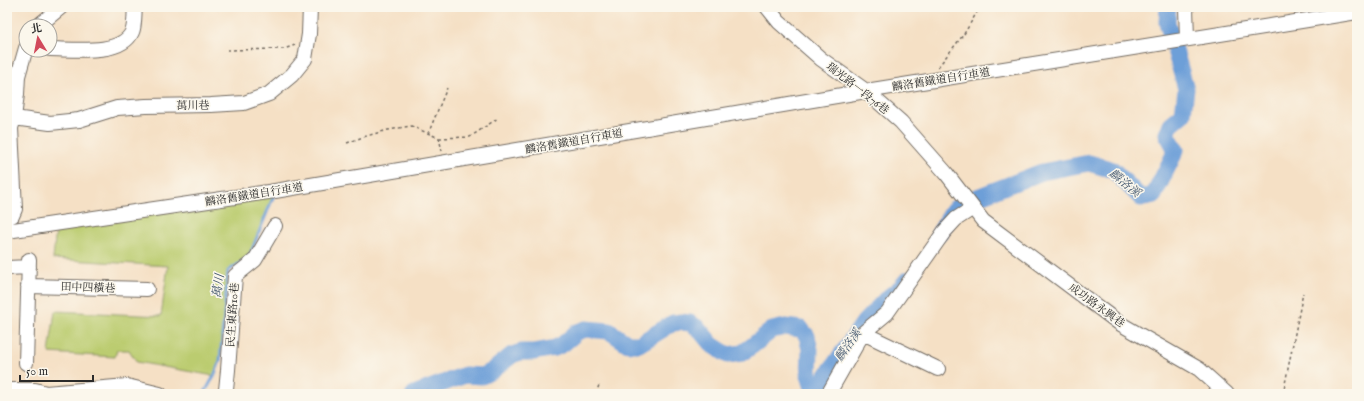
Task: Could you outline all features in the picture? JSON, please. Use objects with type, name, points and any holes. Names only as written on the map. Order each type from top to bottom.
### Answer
[{"type":"street","points":[[48,18],[61,7]]},
{"type":"street","points":[[58,49],[102,49],[123,43],[132,32],[135,7]]},
{"type":"street","name":"萬川巷","points":[[11,119],[28,119],[50,123],[79,120],[117,108],[244,103],[269,94],[292,75],[305,59],[310,7]]},
{"type":"street","name":"瑞光路一段76巷","points":[[766,7],[780,22],[821,59],[866,91],[901,122],[946,173],[973,208]]},
{"type":"street","points":[[1186,7],[1187,39],[1357,12]]},
{"type":"street","name":"麟洛舊鐵道自行車道","points":[[7,231],[275,191],[866,91],[1187,39]]},
{"type":"street","points":[[7,218],[12,216],[15,210],[11,119],[17,94],[18,76],[23,58]]},
{"type":"street","points":[[830,394],[830,390],[863,333],[887,313],[944,232],[956,219],[973,208]]},
{"type":"street","name":"成功路永興巷","points":[[973,208],[983,221],[1119,323],[1199,369],[1227,394]]},
{"type":"street","name":"民生東路10巷","points":[[224,394],[226,390],[228,370],[235,276],[255,260],[275,226]]},
{"type":"street","points":[[7,268],[29,264],[26,363]]},
{"type":"street","name":"田中四橫巷","points":[[28,286],[147,289]]},
{"type":"street","points":[[863,333],[938,369]]},
{"type":"street","points":[[7,390],[46,393],[127,386],[136,392],[160,394]]},
{"type":"path","points":[[927,82],[964,34],[980,7]]},
{"type":"path","points":[[227,50],[284,49],[308,40]]},
{"type":"path","points":[[428,134],[447,88]]},
{"type":"path","points":[[347,144],[369,135],[411,126],[439,138],[470,137],[498,118]]},
{"type":"path","points":[[439,138],[445,163]]},
{"type":"path","points":[[1283,394],[1303,293]]},
{"type":"path","points":[[596,394],[599,385]]},
{"type":"green space","points":[[275,191],[249,257],[228,271],[220,361],[214,376],[137,362],[129,350],[117,350],[115,357],[49,353],[55,311],[161,316],[168,266],[53,259],[56,228]]},
{"type":"waterway","name":"麟洛溪","points":[[939,234],[953,210],[967,201],[1042,172],[1089,163],[1113,170],[1141,198],[1154,195],[1176,150],[1167,134],[1171,124],[1183,114],[1186,89],[1167,22],[1168,7]]},
{"type":"waterway","name":"萬川","points":[[204,394],[220,361],[228,271],[249,257],[274,195]]},
{"type":"waterway","name":"麟洛溪","points":[[414,394],[465,375],[482,376],[492,371],[512,355],[521,352],[534,352],[555,348],[563,344],[577,332],[586,329],[609,331],[628,344],[639,344],[673,323],[681,322],[690,323],[698,328],[712,345],[728,355],[742,353],[772,330],[785,327],[801,329],[807,336],[810,350],[809,375],[812,385],[820,385],[864,322],[907,280]]}]
